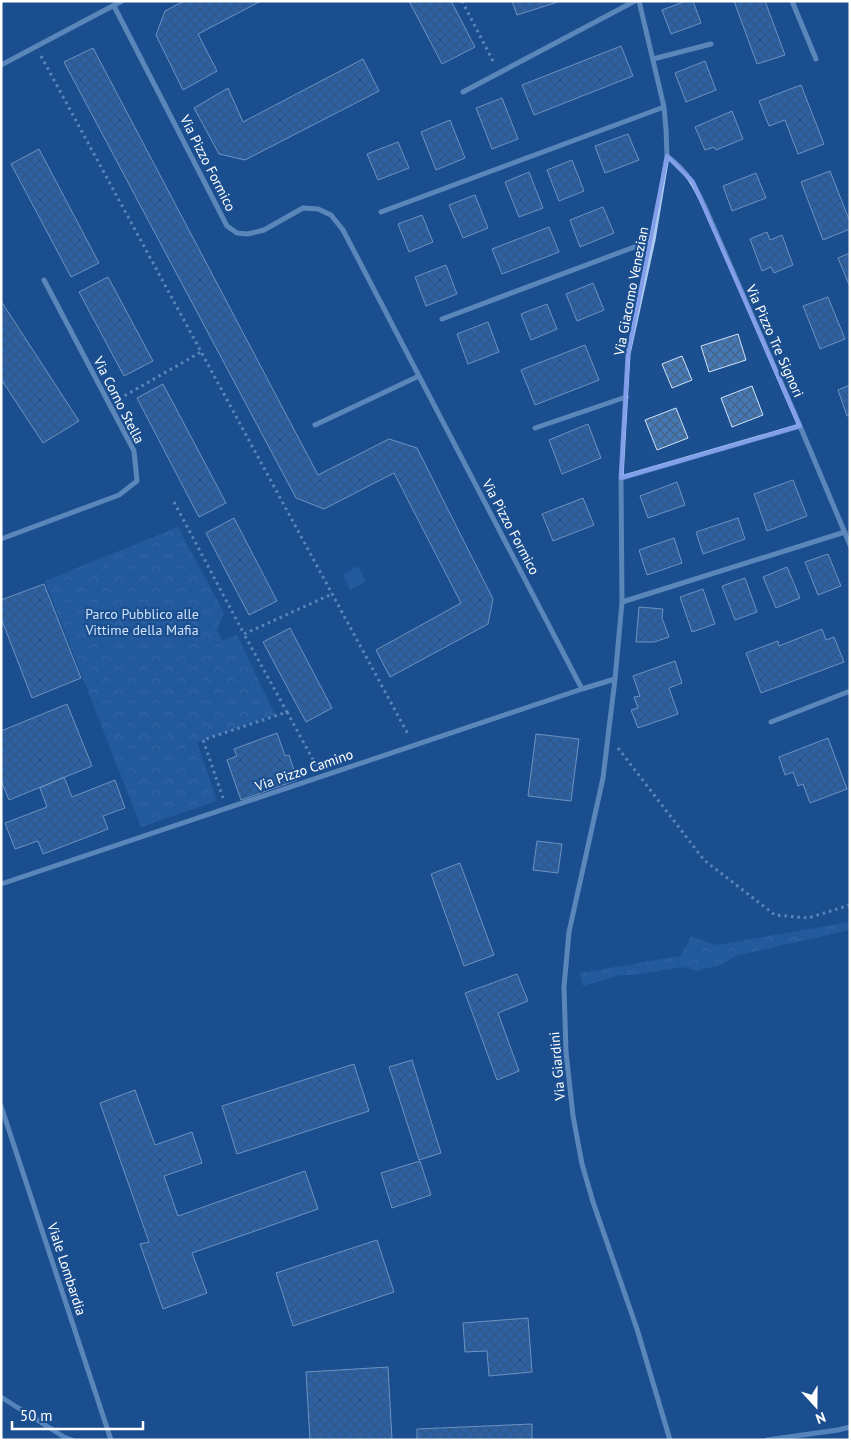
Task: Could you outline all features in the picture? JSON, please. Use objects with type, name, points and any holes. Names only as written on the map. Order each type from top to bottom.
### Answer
[{"type":"street","points":[[1,64],[122,1]]},
{"type":"street","points":[[463,92],[637,1]]},
{"type":"street","name":"Via Giacomo Venezian","points":[[615,680],[622,602],[621,478],[628,354],[653,240],[666,156],[664,107],[637,1]]},
{"type":"street","points":[[792,1],[816,59]]},
{"type":"street","name":"Via Pizzo Formico","points":[[114,6],[227,226],[237,233],[248,234],[264,230],[303,208],[318,209],[331,215],[343,230],[582,689]]},
{"type":"street","points":[[653,59],[711,44]]},
{"type":"street","points":[[381,212],[664,107]]},
{"type":"street","name":"Via Pizzo Tre Signori","points":[[666,156],[681,167],[693,182],[850,545]]},
{"type":"street","points":[[442,319],[653,240]]},
{"type":"street","name":"Via Corno Stella","points":[[1,539],[120,495],[137,481],[134,451],[44,280]]},
{"type":"street","points":[[315,425],[419,376]]},
{"type":"street","points":[[535,428],[626,397]]},
{"type":"street","points":[[621,478],[800,426]]},
{"type":"street","points":[[622,602],[844,532]]},
{"type":"street","name":"Via Pizzo Camino","points":[[1,884],[582,689],[615,680]]},
{"type":"street","name":"Via Giardini","points":[[615,680],[603,778],[569,932],[564,987],[566,1052],[573,1116],[582,1164],[593,1202],[637,1329],[670,1440]]},
{"type":"street","points":[[771,722],[850,691]]},
{"type":"street","name":"Viale Lombardia","points":[[1,1106],[111,1440]]},
{"type":"path","points":[[462,1],[499,73]]},
{"type":"path","points":[[36,46],[414,746]]},
{"type":"path","points":[[110,404],[201,352]]},
{"type":"path","points":[[174,502],[244,634],[323,776]]},
{"type":"path","points":[[244,634],[332,594]]},
{"type":"path","points":[[227,808],[203,740],[287,712]]},
{"type":"path","points":[[608,735],[704,860],[775,915],[808,918],[850,905]]},
{"type":"highlighted area","points":[[667,156],[693,182],[800,426],[621,478],[628,354]]},
{"type":"green space","name":"Parco Pubblico alle Vittime della Mafia","points":[[178,527],[224,613],[217,630],[222,641],[237,635],[275,715],[197,742],[217,801],[141,827],[45,581]]},
{"type":"green space","points":[[358,566],[366,582],[350,590],[343,574]]},
{"type":"green space","points":[[850,922],[850,930],[735,956],[721,965],[696,971],[683,967],[633,975],[620,975],[583,986],[580,973],[680,956],[691,937],[717,945]]},
{"type":"building","points":[[184,1],[261,1],[198,34],[217,71],[183,90],[156,35],[165,11]]},
{"type":"building","points":[[409,1],[451,1],[475,47],[442,64]]},
{"type":"building","points":[[512,1],[561,1],[517,15]]},
{"type":"building","points":[[686,1],[693,1],[701,23],[671,34],[662,10]]},
{"type":"building","points":[[734,1],[765,1],[785,55],[757,64]]},
{"type":"building","points":[[621,46],[633,76],[534,115],[522,85]]},
{"type":"building","points":[[93,48],[318,475],[389,439],[417,448],[493,599],[488,624],[390,677],[376,650],[461,603],[394,473],[324,509],[296,498],[64,62]]},
{"type":"building","points":[[363,59],[379,91],[245,160],[219,154],[194,108],[228,88],[243,122]]},
{"type":"building","points":[[705,61],[716,90],[686,102],[675,73]]},
{"type":"building","points":[[801,85],[824,144],[798,154],[785,120],[769,126],[759,101]]},
{"type":"building","points":[[502,98],[518,139],[492,149],[476,108]]},
{"type":"building","points":[[732,111],[743,139],[716,150],[714,147],[705,150],[695,127]]},
{"type":"building","points":[[450,120],[465,158],[436,170],[421,132]]},
{"type":"building","points":[[628,134],[639,160],[605,173],[595,146]]},
{"type":"building","points":[[398,142],[409,168],[378,180],[367,154]]},
{"type":"building","points":[[39,149],[99,263],[71,277],[11,164]]},
{"type":"building","points":[[572,160],[584,191],[559,201],[547,170]]},
{"type":"building","points":[[830,171],[850,222],[850,229],[823,240],[801,182]]},
{"type":"building","points":[[529,172],[543,208],[519,217],[505,182]]},
{"type":"building","points":[[756,173],[766,198],[732,211],[723,186]]},
{"type":"building","points":[[475,195],[488,228],[463,238],[449,205]]},
{"type":"building","points":[[603,207],[614,233],[580,247],[570,220]]},
{"type":"building","points":[[422,215],[433,242],[409,252],[398,224]]},
{"type":"building","points":[[549,227],[559,252],[502,274],[492,249]]},
{"type":"building","points":[[767,232],[770,240],[782,235],[793,265],[774,273],[771,267],[762,271],[750,239]]},
{"type":"building","points":[[850,253],[850,287],[838,258]]},
{"type":"building","points":[[446,265],[457,294],[426,306],[415,277]]},
{"type":"building","points":[[108,277],[153,361],[124,376],[79,292]]},
{"type":"building","points":[[593,283],[604,310],[577,321],[566,294]]},
{"type":"building","points":[[828,297],[845,339],[820,349],[803,306]]},
{"type":"building","points":[[1,301],[79,421],[43,443],[1,379]]},
{"type":"building","points":[[547,304],[557,329],[531,340],[521,314]]},
{"type":"building","points":[[488,322],[499,352],[468,364],[457,334]]},
{"type":"building","points":[[738,334],[746,360],[709,372],[701,346]]},
{"type":"building","points":[[585,345],[599,380],[535,405],[521,370]]},
{"type":"building","points":[[682,356],[692,380],[672,388],[662,364]]},
{"type":"building","points":[[163,384],[226,503],[199,517],[137,398]]},
{"type":"building","points":[[850,385],[850,415],[847,416],[838,390]]},
{"type":"building","points":[[752,386],[763,415],[732,427],[721,398]]},
{"type":"building","points":[[676,408],[688,438],[657,450],[645,420]]},
{"type":"building","points":[[588,424],[601,458],[562,474],[549,440]]},
{"type":"building","points":[[793,480],[807,516],[767,531],[754,494]]},
{"type":"building","points":[[677,482],[685,505],[648,518],[640,496]]},
{"type":"building","points":[[583,498],[594,525],[553,541],[542,514]]},
{"type":"building","points":[[234,518],[277,601],[249,615],[206,533]]},
{"type":"building","points":[[738,518],[745,539],[703,554],[696,532]]},
{"type":"building","points":[[674,538],[682,563],[647,575],[639,550]]},
{"type":"building","points":[[828,554],[841,586],[818,595],[805,562]]},
{"type":"building","points":[[787,567],[800,598],[776,608],[763,577]]},
{"type":"building","points":[[745,578],[757,612],[735,620],[722,586]]},
{"type":"building","points":[[44,584],[81,678],[32,698],[1,618],[1,600]]},
{"type":"building","points":[[703,589],[715,624],[692,632],[680,597]]},
{"type":"building","points":[[639,607],[663,609],[662,618],[669,637],[654,642],[636,642]]},
{"type":"building","points":[[290,628],[332,708],[306,722],[263,642]]},
{"type":"building","points":[[822,629],[826,640],[834,637],[844,662],[761,693],[746,653],[778,641],[779,646]]},
{"type":"building","points":[[675,661],[682,683],[669,688],[678,714],[638,728],[631,710],[638,708],[634,697],[640,696],[633,676]]},
{"type":"building","points":[[67,704],[92,766],[9,800],[1,780],[1,731]]},
{"type":"building","points":[[277,733],[285,756],[289,755],[297,780],[241,800],[227,760],[237,756],[234,749]]},
{"type":"building","points":[[536,734],[579,739],[571,801],[528,796]]},
{"type":"building","points":[[828,738],[847,789],[810,803],[803,784],[798,786],[793,772],[785,775],[779,757]]},
{"type":"building","points":[[64,777],[72,797],[115,780],[125,808],[103,816],[108,829],[43,854],[38,841],[15,849],[5,823],[47,807],[40,788]]},
{"type":"building","points":[[537,841],[562,844],[558,873],[533,870]]},
{"type":"building","points":[[460,863],[494,955],[464,966],[431,874]]},
{"type":"building","points":[[517,974],[528,1001],[498,1013],[519,1071],[497,1080],[465,993]]},
{"type":"building","points":[[412,1060],[441,1153],[419,1160],[389,1067]]},
{"type":"building","points":[[354,1064],[369,1111],[237,1154],[222,1106]]},
{"type":"building","points":[[135,1090],[155,1145],[192,1132],[202,1163],[164,1176],[178,1216],[305,1171],[318,1209],[192,1253],[207,1293],[163,1309],[140,1244],[149,1242],[100,1103]]},
{"type":"building","points":[[420,1161],[431,1195],[392,1208],[381,1173]]},
{"type":"building","points":[[377,1240],[394,1292],[293,1326],[276,1273]]},
{"type":"building","points":[[528,1318],[532,1372],[489,1376],[487,1351],[465,1352],[463,1323]]},
{"type":"building","points":[[388,1367],[392,1440],[310,1440],[306,1372]]},
{"type":"building","points":[[532,1424],[532,1440],[417,1440],[417,1429]]},
{"type":"waterway","points":[[1,1397],[64,1437],[72,1440]]},
{"type":"waterway","points":[[767,1440],[850,1427]]}]
